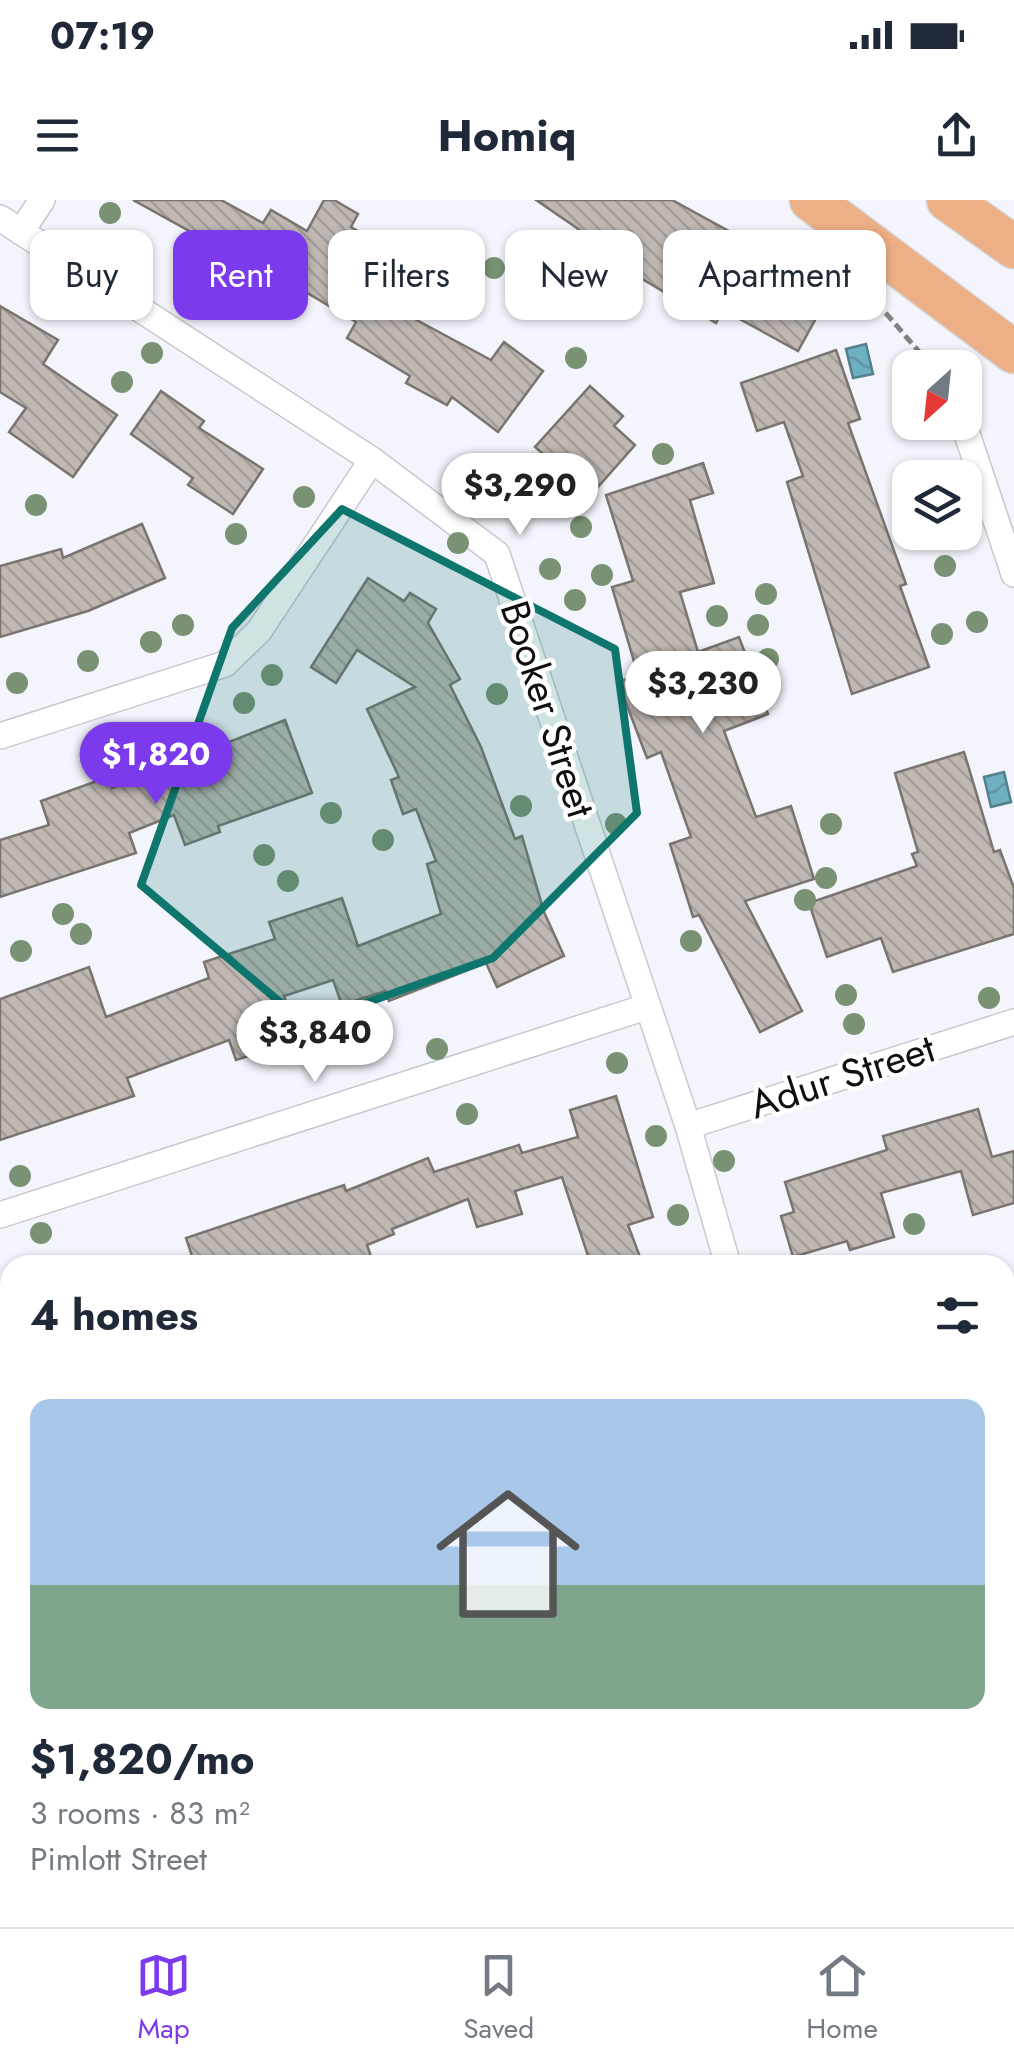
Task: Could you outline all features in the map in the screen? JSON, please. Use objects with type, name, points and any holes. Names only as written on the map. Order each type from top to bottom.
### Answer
[{"type":"highway","points":[[812,200],[1014,352]]},
{"type":"highway","points":[[948,200],[1014,247]]},
{"type":"street","points":[[11,225],[42,200]]},
{"type":"street","name":"Booker Street","points":[[11,225],[372,460],[497,554],[688,1126],[725,1255]]},
{"type":"street","points":[[968,440],[1014,574]]},
{"type":"street","points":[[0,736],[225,664],[260,631],[372,460]]},
{"type":"street","points":[[0,1215],[646,1007]]},
{"type":"street","name":"Adur Street","points":[[688,1126],[1008,1021]]},
{"type":"highlighted area","points":[[342,509],[615,649],[637,813],[493,958],[306,1024],[141,885],[232,628]]},
{"type":"water","points":[[866,344],[873,374],[853,378],[846,349]]},
{"type":"water","points":[[1004,772],[1011,802],[991,807],[984,777]]},
{"type":"building","points":[[133,200],[221,200],[263,223],[271,210],[305,230],[187,230]]},
{"type":"building","points":[[324,200],[334,200],[358,214],[351,227],[356,230],[328,230],[328,305],[308,293],[308,230]]},
{"type":"building","points":[[536,200],[672,200],[727,230],[663,230],[663,291],[643,279],[643,230],[580,230]]},
{"type":"building","points":[[0,306],[58,340],[43,364],[117,415],[73,477],[9,432],[26,408],[0,392]]},
{"type":"building","points":[[353,320],[417,320],[491,360],[504,342],[543,371],[498,432],[452,397],[447,405],[406,383],[410,376],[347,338],[356,322]]},
{"type":"building","points":[[741,320],[815,320],[798,351]]},
{"type":"building","points":[[836,350],[860,419],[848,423],[906,584],[900,586],[929,667],[852,694],[787,482],[803,476],[784,422],[757,431],[741,383]]},
{"type":"building","points":[[590,386],[623,416],[614,426],[635,445],[590,496],[535,447]]},
{"type":"building","points":[[161,391],[204,421],[199,428],[263,469],[233,514],[188,485],[193,478],[131,434]]},
{"type":"building","points":[[703,463],[713,493],[690,500],[714,583],[680,592],[698,652],[739,637],[768,714],[724,731],[756,817],[791,806],[814,879],[745,901],[802,1011],[760,1032],[699,915],[693,917],[670,844],[691,837],[661,752],[647,758],[618,682],[638,675],[612,587],[633,581],[606,495]]},
{"type":"building","points":[[142,524],[165,578],[88,611],[0,637],[0,566],[61,549],[63,558]]},
{"type":"building","points":[[368,578],[404,601],[410,593],[436,609],[428,623],[460,679],[450,685],[481,747],[515,839],[522,836],[544,912],[564,956],[497,987],[486,963],[389,1001],[385,991],[342,1005],[333,980],[284,996],[299,1040],[236,1060],[229,1040],[127,1078],[134,1096],[0,1140],[0,999],[89,967],[106,1017],[209,978],[204,962],[275,939],[269,922],[342,898],[358,946],[441,914],[427,864],[436,861],[416,809],[403,814],[391,780],[399,777],[367,709],[415,687],[357,650],[336,683],[311,667]]},
{"type":"building","points":[[285,720],[312,793],[218,826],[220,832],[185,845],[174,815],[129,833],[136,853],[0,897],[0,840],[49,825],[41,801],[108,777],[112,788]]},
{"type":"building","points":[[964,752],[994,852],[1000,850],[1014,888],[1014,934],[893,972],[881,938],[827,957],[809,903],[917,866],[912,854],[918,852],[895,773]]},
{"type":"building","points":[[616,1096],[653,1217],[628,1225],[639,1255],[588,1255],[562,1177],[515,1191],[522,1214],[477,1227],[468,1199],[392,1229],[394,1234],[367,1245],[370,1255],[192,1255],[186,1238],[344,1185],[346,1191],[428,1158],[434,1172],[519,1145],[522,1153],[578,1137],[570,1110]]},
{"type":"building","points":[[978,1109],[992,1157],[1014,1151],[1014,1203],[973,1215],[961,1171],[881,1193],[894,1237],[850,1250],[847,1241],[792,1255],[781,1216],[794,1212],[785,1182],[887,1150],[883,1136]]}]
